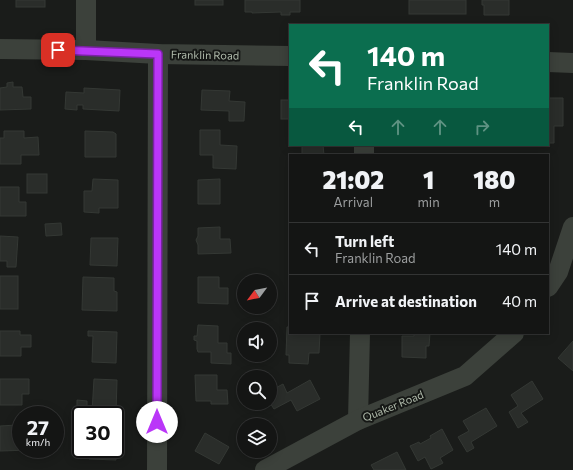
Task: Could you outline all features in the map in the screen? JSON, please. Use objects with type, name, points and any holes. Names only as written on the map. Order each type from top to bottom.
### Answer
[{"type":"street","points":[[86,0],[86,50]]},
{"type":"street","name":"Franklin Road","points":[[0,49],[289,56]]},
{"type":"street","points":[[156,470],[158,54]]},
{"type":"street","points":[[549,62],[573,63]]},
{"type":"street","points":[[549,286],[558,272],[573,227]]},
{"type":"street","points":[[358,420],[360,334]]},
{"type":"street","name":"Quaker Road","points":[[264,470],[358,420],[465,376],[513,334]]},
{"type":"building","points":[[16,0],[45,0],[45,7],[16,7]]},
{"type":"building","points":[[195,0],[223,0],[223,5],[195,5]]},
{"type":"building","points":[[245,0],[300,0],[300,12],[290,12],[290,15],[281,15],[281,12],[245,12]]},
{"type":"building","points":[[409,0],[466,0],[466,14],[409,14]]},
{"type":"building","points":[[482,0],[509,0],[509,15],[484,15],[484,5],[482,5]]},
{"type":"building","points":[[13,82],[13,87],[22,87],[23,97],[31,97],[31,109],[0,110],[0,88],[7,87],[7,83]]},
{"type":"building","points":[[84,88],[120,90],[119,111],[83,109],[83,105],[77,105],[77,110],[65,109],[66,92],[84,93]]},
{"type":"building","points":[[202,90],[230,91],[229,101],[245,102],[244,121],[229,121],[229,111],[201,110]]},
{"type":"building","points":[[549,98],[563,98],[563,126],[554,126],[554,143],[549,143]]},
{"type":"building","points":[[281,100],[289,100],[289,119],[281,119]]},
{"type":"building","points":[[200,130],[220,130],[220,145],[237,146],[236,169],[213,168],[213,155],[200,155]]},
{"type":"building","points":[[4,131],[24,131],[24,138],[38,137],[39,155],[21,155],[21,164],[0,164],[0,138],[4,138]]},
{"type":"building","points":[[85,131],[113,132],[116,134],[116,157],[85,157]]},
{"type":"building","points":[[302,146],[323,146],[324,154],[302,154]]},
{"type":"building","points":[[27,174],[47,174],[47,193],[27,193]]},
{"type":"building","points":[[93,179],[118,180],[118,208],[99,208],[99,213],[84,212],[84,191],[92,191]]},
{"type":"building","points":[[220,179],[220,204],[198,204],[198,180]]},
{"type":"building","points":[[0,187],[19,187],[19,202],[26,202],[26,216],[0,216]]},
{"type":"building","points":[[61,223],[62,235],[46,236],[45,224]]},
{"type":"building","points":[[220,227],[220,239],[230,239],[231,253],[198,254],[198,245],[196,240],[198,236],[198,228]]},
{"type":"building","points":[[0,236],[18,237],[16,267],[7,267],[7,261],[0,261]]},
{"type":"building","points":[[91,238],[118,238],[117,266],[90,265]]},
{"type":"building","points":[[0,276],[18,276],[18,309],[0,309]]},
{"type":"building","points":[[83,277],[114,278],[114,291],[117,292],[117,311],[82,310]]},
{"type":"building","points":[[198,277],[219,277],[219,288],[228,288],[228,304],[198,303]]},
{"type":"building","points":[[198,325],[218,326],[218,343],[227,343],[227,353],[231,353],[231,364],[211,363],[211,352],[198,352],[197,341],[194,340],[194,336],[197,336]]},
{"type":"building","points":[[287,327],[289,327],[289,334],[320,334],[319,353],[309,353],[308,364],[289,363],[289,355],[286,355]]},
{"type":"building","points":[[0,331],[20,331],[20,335],[31,335],[31,347],[21,347],[21,356],[0,356]]},
{"type":"building","points":[[88,331],[117,332],[116,363],[92,362],[93,336],[88,336]]},
{"type":"building","points":[[414,334],[430,334],[429,346],[426,346],[426,358],[402,357],[402,336],[414,336]]},
{"type":"building","points":[[573,341],[573,371],[558,358]]},
{"type":"building","points":[[195,375],[217,375],[217,390],[227,390],[228,404],[211,404],[211,401],[196,401]]},
{"type":"building","points":[[0,379],[29,379],[29,394],[22,394],[22,405],[0,405]]},
{"type":"building","points":[[94,379],[117,380],[116,406],[92,406]]},
{"type":"building","points":[[310,380],[320,399],[297,411],[291,400],[277,407],[277,387],[283,384],[287,393]]},
{"type":"building","points":[[532,381],[543,399],[521,413],[528,422],[518,428],[509,412],[518,406],[511,395]]},
{"type":"building","points":[[77,400],[87,401],[87,406],[77,406]]},
{"type":"building","points":[[486,408],[497,426],[471,442],[474,448],[467,452],[458,437],[469,431],[463,421]]},
{"type":"building","points":[[12,425],[12,451],[0,451],[0,426]]},
{"type":"building","points":[[442,429],[453,450],[440,458],[443,463],[431,469],[425,457],[418,461],[410,446],[419,442],[420,444],[431,438],[430,436]]},
{"type":"building","points":[[205,433],[229,447],[219,464],[195,451]]},
{"type":"building","points":[[397,452],[406,470],[374,470],[371,465]]},
{"type":"building","points":[[89,458],[116,458],[116,460]]},
{"type":"route","points":[[58,50],[158,54],[157,422]]}]
